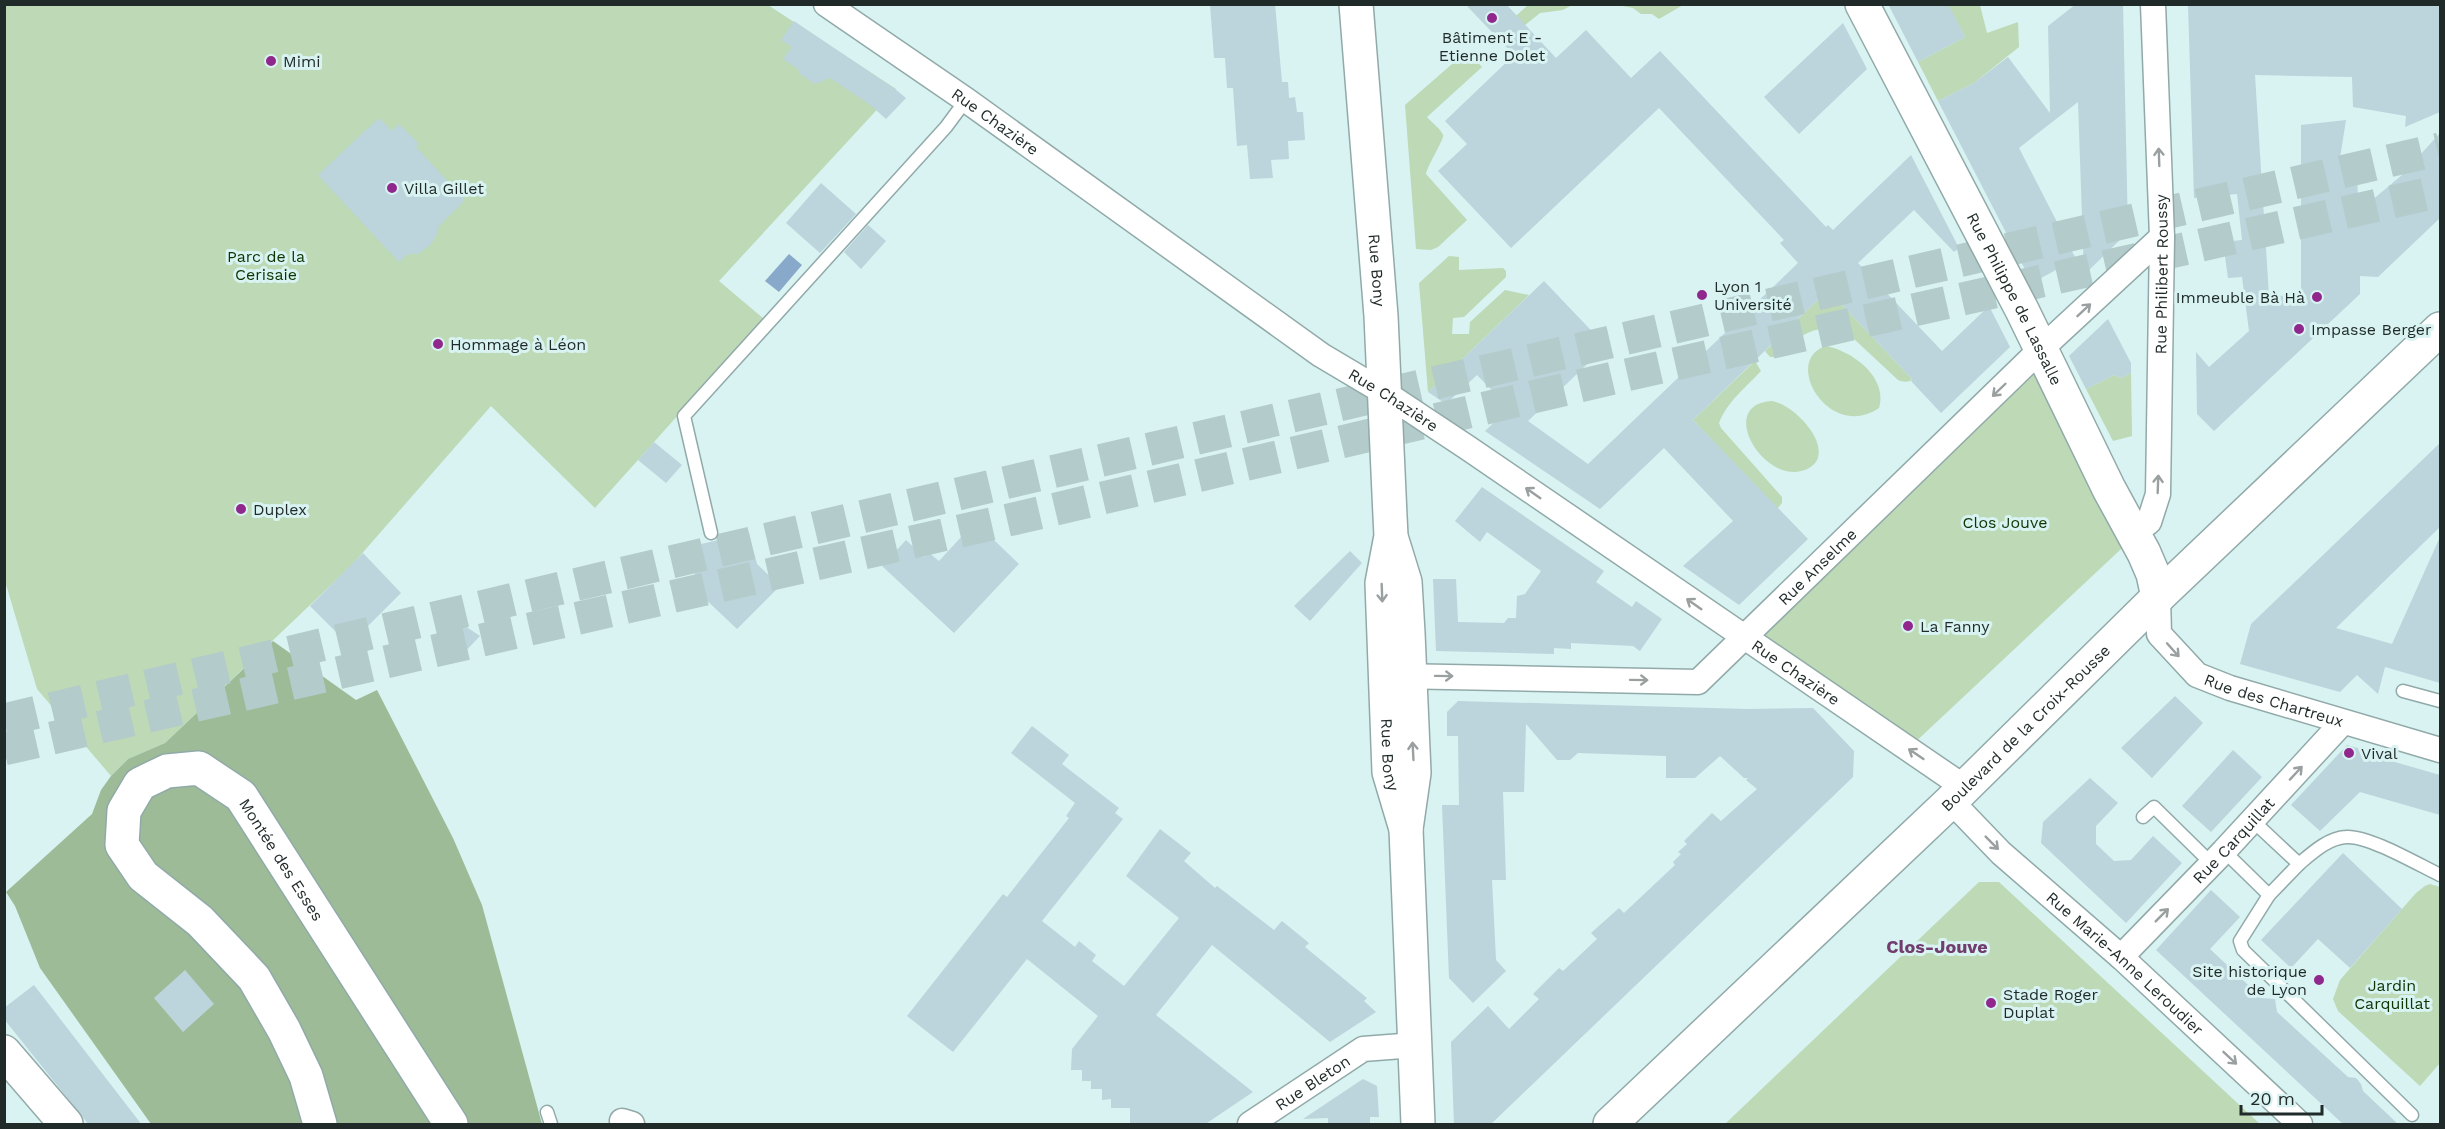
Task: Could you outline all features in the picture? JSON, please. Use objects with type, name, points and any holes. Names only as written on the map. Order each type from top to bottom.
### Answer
[{"type":"main road","name":"Rue Bony","points":[[1356,4],[1382,316],[1391,536],[1405,582],[1398,676],[1414,773],[1406,830],[1418,1125]]},
{"type":"main road","name":"Rue Philippe de Lassalle","points":[[1862,4],[2133,532],[2153,574],[2158,597]]},
{"type":"main road","name":"Boulevard de la Croix-Rousse","points":[[1610,1125],[2440,329]]},
{"type":"main road","name":"Montée des Esses","points":[[320,1125],[306,1076],[284,1030],[254,978],[200,921],[143,876],[122,845],[124,811],[140,784],[167,771],[200,768],[241,796],[451,1125]]},
{"type":"main road","points":[[4,1052],[66,1125]]},
{"type":"street","name":"Rue Chazière","points":[[826,4],[966,100],[1321,355],[1384,393],[1742,637],[1957,794]]},
{"type":"street","name":"Rue Philibert Roussy","points":[[2133,532],[2149,522],[2158,494],[2162,237],[2152,4]]},
{"type":"street","name":"Rue Anselme","points":[[1398,676],[1698,682],[2041,349],[2162,237]]},
{"type":"street","name":"Rue des Chartreux","points":[[2158,597],[2159,634],[2197,675],[2230,688],[2440,750]]},
{"type":"street","name":"Rue Carquillat","points":[[2121,957],[2253,821],[2343,722]]},
{"type":"street","name":"Rue Marie-Anne Leroudier","points":[[1957,794],[2001,853],[2121,957],[2300,1125]]},
{"type":"street","name":"Rue Bleton","points":[[1250,1125],[1363,1049],[1415,1045]]},
{"type":"lane","points":[[711,533],[684,416],[946,127],[966,100]]},
{"type":"lane","points":[[2403,691],[2440,701]]},
{"type":"lane","points":[[2143,817],[2154,807],[2269,895]]},
{"type":"lane","points":[[2253,821],[2299,864]]},
{"type":"lane","points":[[2412,1115],[2243,950],[2240,941],[2269,895],[2299,864],[2322,846],[2346,837],[2365,840],[2440,875]]},
{"type":"green space","name":"Parc de la Cerisaie","points":[[4,5],[768,5],[896,89],[719,281],[764,319],[595,508],[491,406],[351,566],[165,743],[128,759],[111,776],[37,689],[5,581]]},
{"type":"green space","points":[[1528,5],[1572,5],[1563,10],[1540,13],[1525,25],[1495,35]]},
{"type":"green space","points":[[1617,5],[1683,5],[1659,19],[1652,14],[1641,14],[1633,8]]},
{"type":"green space","points":[[1948,5],[1980,5],[1987,33],[2018,22],[2019,47],[1974,83],[1938,101],[1918,62],[1965,37]]},
{"type":"green space","points":[[1467,51],[1482,67],[1427,117],[1443,137],[1426,174],[1467,220],[1438,247],[1431,250],[1416,249],[1405,105]]},
{"type":"green space","points":[[1449,256],[1459,257],[1459,270],[1503,268],[1506,271],[1506,277],[1464,317],[1453,318],[1452,334],[1469,334],[1470,322],[1505,290],[1529,295],[1428,392],[1419,283]]},
{"type":"green space","points":[[1828,290],[1911,380],[1906,382],[1898,380],[1853,338],[1831,329],[1821,329],[1801,336],[1774,357],[1770,357],[1765,351]]},
{"type":"green space","points":[[1826,346],[1847,353],[1866,367],[1878,386],[1879,408],[1861,416],[1843,415],[1828,407],[1817,395],[1810,381],[1808,366],[1813,354]]},
{"type":"green space","name":"Clos Jouve","points":[[2041,351],[2136,535],[1910,747],[1744,637]]},
{"type":"green space","points":[[1755,361],[1761,371],[1732,402],[1719,423],[1782,497],[1782,503],[1777,509],[1693,420]]},
{"type":"green space","points":[[2131,373],[2132,436],[2113,441],[2086,389],[2114,375],[2121,378]]},
{"type":"green space","points":[[1772,401],[1795,413],[1813,434],[1818,446],[1818,456],[1813,465],[1801,471],[1786,471],[1772,465],[1751,441],[1746,427],[1748,415],[1756,405]]},
{"type":"green space","points":[[273,641],[356,700],[377,690],[453,838],[482,905],[542,1124],[151,1124],[40,968],[15,906],[6,892],[92,814],[101,790],[128,759],[165,743]]},
{"type":"green space","name":"Stade Roger Duplat","points":[[1979,882],[1999,882],[2260,1124],[1725,1124]]},
{"type":"green space","name":"Jardin Carquillat","points":[[2430,884],[2440,887],[2440,1063],[2420,1086],[2338,1011],[2333,999],[2340,980],[2416,893]]},
{"type":"water","points":[[789,254],[802,265],[779,292],[765,281]]},
{"type":"building","points":[[1210,4],[1275,4],[1282,82],[1288,82],[1289,98],[1295,97],[1297,112],[1303,112],[1305,140],[1288,141],[1289,159],[1271,160],[1273,178],[1250,179],[1247,145],[1237,146],[1233,88],[1227,88],[1225,58],[1214,58]]},
{"type":"building","points":[[1465,4],[1506,4],[1556,58],[1586,30],[1631,78],[1660,51],[1826,227],[1828,225],[1833,230],[1911,155],[1959,248],[1954,252],[1914,210],[1858,263],[1942,351],[1989,306],[2010,347],[1941,413],[1828,290],[1693,420],[1808,539],[1739,605],[1683,566],[1733,521],[1664,448],[1600,509],[1485,431],[1509,408],[1477,375],[1446,404],[1428,392],[1544,281],[1606,346],[1528,421],[1588,464],[1798,263],[1780,243],[1784,240],[1659,108],[1511,248],[1438,171],[1467,144],[1445,121],[1514,55]]},
{"type":"building","points":[[1888,4],[1948,4],[1965,37],[1918,62]]},
{"type":"building","points":[[2076,4],[2123,4],[2128,232],[2084,275],[2078,102],[2019,148],[2076,259],[2032,283],[1938,101],[1974,83],[2008,57],[2050,113],[2048,26]]},
{"type":"building","points":[[2188,4],[2440,4],[2440,112],[2405,127],[2406,116],[2353,107],[2352,77],[2255,75],[2269,296],[2301,295],[2301,125],[2346,120],[2340,158],[2357,156],[2358,212],[2402,175],[2440,133],[2440,218],[2378,277],[2360,276],[2360,294],[2214,431],[2197,414],[2196,352],[2209,367],[2249,331],[2242,277],[2228,278],[2223,242],[2242,240],[2237,194],[2194,198]]},
{"type":"building","points":[[794,21],[906,98],[886,119],[869,104],[830,78],[815,84],[800,74],[798,69],[783,59],[792,47],[781,40]]},
{"type":"building","points":[[1843,23],[1867,69],[1799,134],[1764,97]]},
{"type":"building","name":"Villa Gillet","points":[[379,118],[392,131],[399,124],[419,144],[416,147],[465,200],[439,226],[430,245],[418,254],[408,254],[399,262],[318,175]]},
{"type":"building","points":[[821,183],[856,214],[820,253],[786,223]]},
{"type":"building","points":[[868,225],[886,241],[861,269],[844,252]]},
{"type":"building","points":[[2108,319],[2131,363],[2131,373],[2121,378],[2114,375],[2086,389],[2069,356]]},
{"type":"building","points":[[654,442],[682,465],[666,483],[638,460]]},
{"type":"building","points":[[2440,443],[2440,527],[2336,628],[2392,644],[2440,537],[2440,683],[2385,667],[2378,694],[2357,675],[2340,692],[2240,664],[2251,624]]},
{"type":"building","points":[[1482,487],[1604,571],[1596,582],[1632,607],[1636,601],[1662,619],[1640,651],[1633,646],[1571,643],[1571,649],[1554,648],[1554,654],[1436,651],[1433,579],[1456,579],[1458,622],[1504,623],[1508,618],[1516,618],[1517,596],[1525,594],[1541,571],[1487,532],[1480,542],[1455,521]]},
{"type":"building","points":[[975,522],[1019,564],[954,633],[882,566],[906,540],[924,557],[928,552],[939,561]]},
{"type":"building","points":[[749,533],[757,564],[780,586],[737,629],[700,594],[688,547]]},
{"type":"building","points":[[1350,551],[1362,563],[1310,621],[1294,606]]},
{"type":"building","points":[[363,553],[401,593],[349,645],[310,606]]},
{"type":"building","points":[[462,624],[480,636],[457,660],[444,644]]},
{"type":"building","points":[[2175,696],[2203,723],[2152,778],[2121,748]]},
{"type":"building","points":[[1458,701],[1747,709],[1813,708],[1854,751],[1853,777],[1490,1125],[1454,1125],[1451,1042],[1488,1006],[1509,1029],[1539,999],[1533,994],[1559,968],[1563,971],[1597,939],[1591,933],[1619,908],[1624,913],[1675,865],[1673,862],[1681,854],[1678,852],[1687,844],[1684,841],[1712,813],[1721,821],[1757,789],[1746,780],[1748,778],[1744,778],[1720,756],[1695,778],[1666,778],[1666,756],[1578,753],[1570,760],[1557,760],[1526,724],[1524,792],[1503,792],[1506,880],[1492,880],[1496,960],[1506,971],[1473,1003],[1449,978],[1442,805],[1459,805],[1458,736],[1447,736],[1447,712]]},
{"type":"building","points":[[1032,726],[1069,755],[1062,764],[1119,808],[1115,813],[1123,819],[1042,921],[1075,947],[1079,941],[1096,955],[1092,961],[1124,986],[1179,918],[1126,876],[1160,829],[1191,853],[1184,861],[1215,888],[1217,886],[1274,930],[1282,921],[1309,943],[1305,947],[1367,998],[1364,1001],[1376,1012],[1330,1042],[1212,945],[1156,1015],[1253,1092],[1204,1125],[1130,1125],[1130,1108],[1111,1108],[1111,1099],[1102,1100],[1102,1089],[1091,1089],[1091,1081],[1082,1081],[1082,1070],[1071,1070],[1072,1049],[1098,1016],[1027,959],[953,1052],[907,1016],[1003,894],[1007,897],[1069,818],[1066,816],[1075,803],[1011,753]]},
{"type":"building","points":[[2347,745],[2368,751],[2367,754],[2440,775],[2440,815],[2360,792],[2320,831],[2291,805]]},
{"type":"building","points":[[2233,750],[2262,777],[2211,832],[2182,806]]},
{"type":"building","points":[[2090,778],[2118,803],[2096,826],[2096,844],[2114,861],[2131,860],[2153,836],[2182,863],[2126,923],[2041,843],[2043,822]]},
{"type":"building","points":[[2343,853],[2402,909],[2350,968],[2318,939],[2291,968],[2261,940]]},
{"type":"building","points":[[2211,890],[2240,917],[2210,949],[2262,998],[2275,999],[2277,1012],[2348,1077],[2356,1078],[2363,1091],[2399,1125],[2344,1125],[2156,950]]},
{"type":"building","points":[[185,970],[214,1004],[183,1032],[154,998]]},
{"type":"building","points":[[34,985],[142,1125],[89,1125],[4,1019],[4,1008]]},
{"type":"building","points":[[1363,1079],[1377,1086],[1379,1117],[1370,1117],[1370,1125],[1328,1125],[1328,1118],[1303,1119]]},
{"type":"tunnel","points":[[4,720],[1017,480],[2440,149]]},
{"type":"tunnel","points":[[4,749],[1026,516],[1622,376],[2440,191]]},
{"type":"place","name":"Bâtiment E - Etienne Dolet","points":[[1492,18]]},
{"type":"place","name":"Mimi","points":[[271,61]]},
{"type":"place","name":"Villa Gillet","points":[[392,188]]},
{"type":"place","name":"Lyon 1 Université","points":[[1702,295]]},
{"type":"place","name":"Immeuble Bà Hà","points":[[2317,297]]},
{"type":"place","name":"Impasse Berger","points":[[2299,329]]},
{"type":"place","name":"Hommage à Léon","points":[[438,344]]},
{"type":"place","name":"Duplex","points":[[241,509]]},
{"type":"place","name":"La Fanny","points":[[1908,626]]},
{"type":"place","name":"Vival","points":[[2349,753]]},
{"type":"place","name":"Site historique de Lyon","points":[[2319,980]]},
{"type":"place","name":"Stade Roger Duplat","points":[[1991,1003]]},
{"type":"district","name":"Clos-Jouve","points":[[1937,947]]}]
